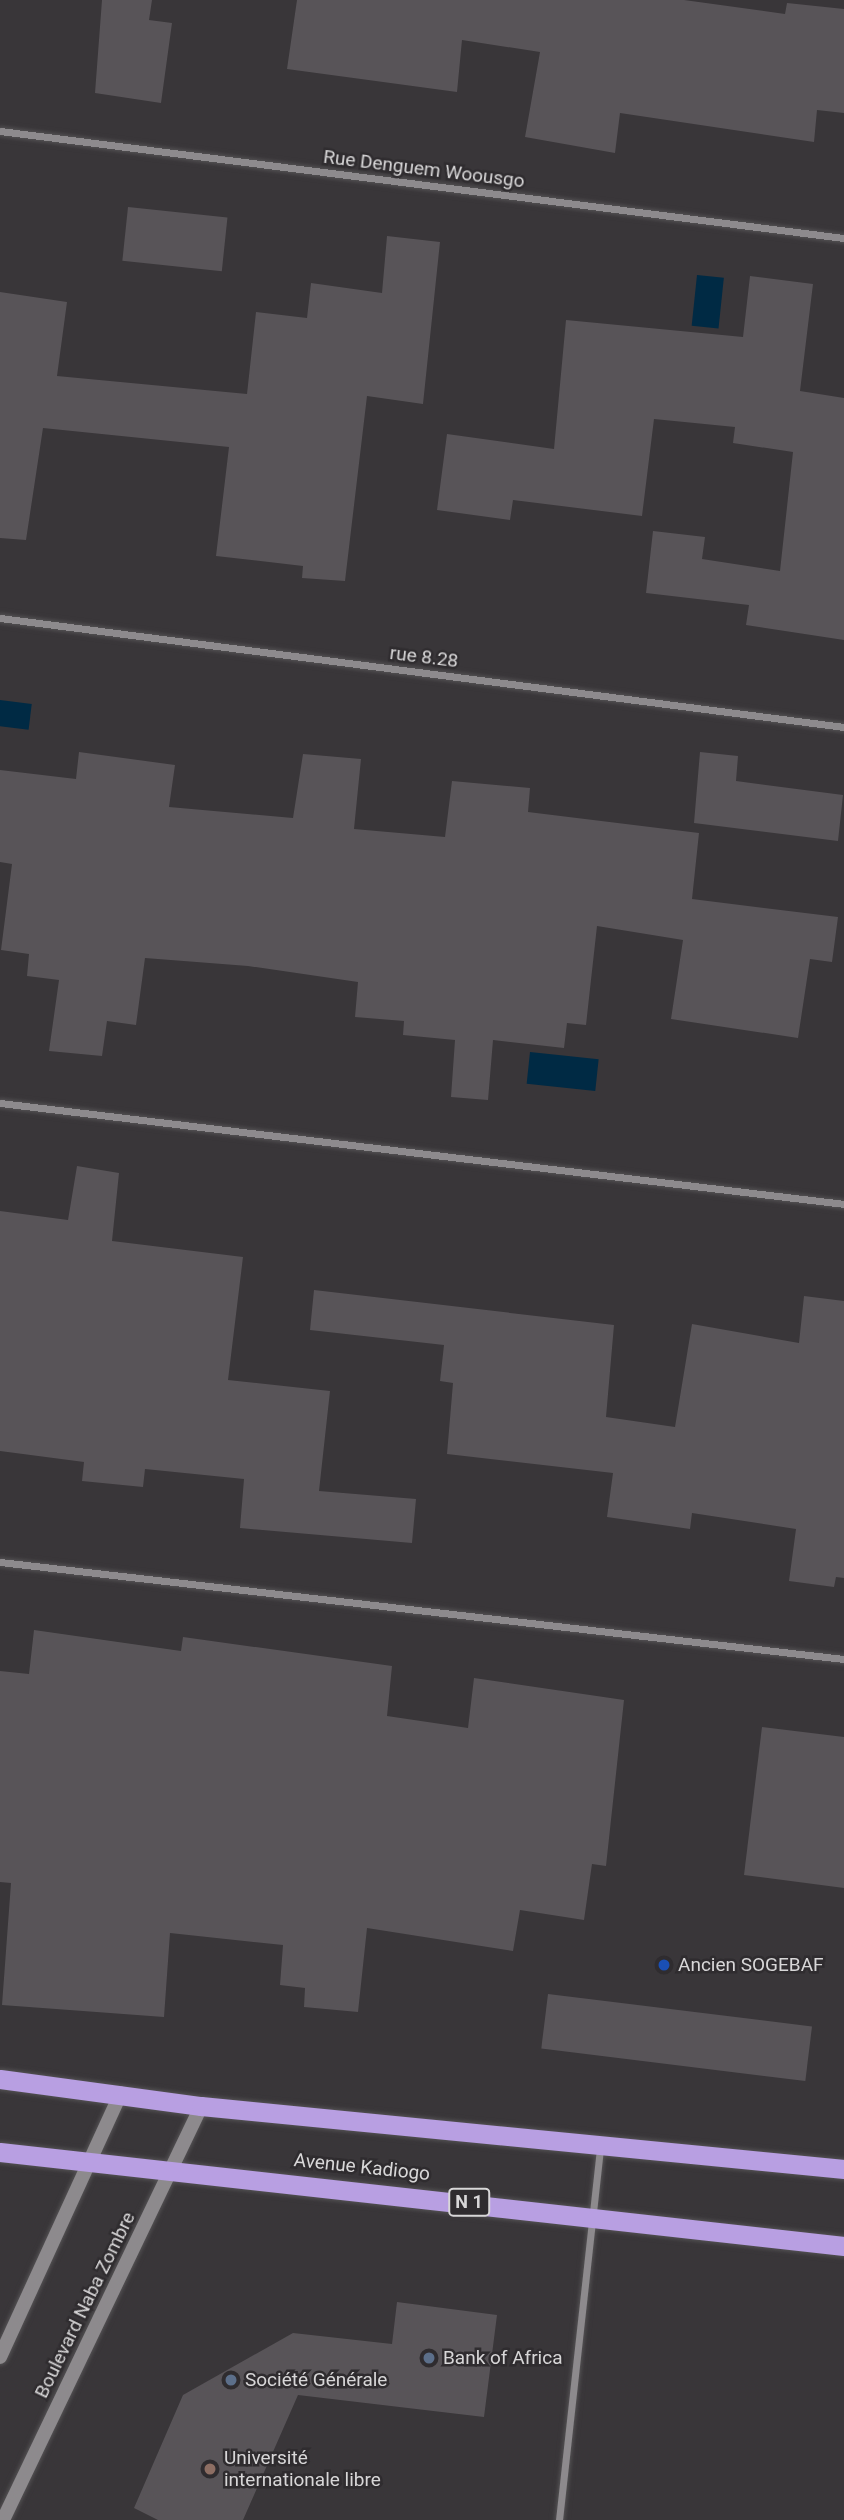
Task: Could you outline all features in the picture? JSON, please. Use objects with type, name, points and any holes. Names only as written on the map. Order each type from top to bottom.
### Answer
[{"type":"highway","points":[[0,2079],[121,2093],[201,2106],[600,2147],[844,2168]]},
{"type":"highway","name":"Avenue Kadiogo","points":[[0,2152],[597,2216],[844,2246]]},
{"type":"main road","points":[[0,2357],[93,2164],[121,2093]]},
{"type":"main road","name":"Boulevard Naba Zombre","points":[[2,2520],[201,2106]]},
{"type":"street","name":"Rue Denguem Woousgo","points":[[0,131],[844,238]]},
{"type":"street","name":"rue 8.28","points":[[0,618],[844,727]]},
{"type":"street","points":[[0,1103],[844,1204]]},
{"type":"street","points":[[0,1562],[844,1659]]},
{"type":"street","points":[[559,2520],[597,2216],[600,2147]]},
{"type":"water","points":[[697,275],[724,278],[719,329],[692,326]]},
{"type":"water","points":[[0,700],[32,704],[29,730],[0,726]]},
{"type":"water","points":[[530,1052],[599,1059],[595,1091],[527,1084]]},
{"type":"building","points":[[102,0],[152,0],[149,20],[172,23],[161,103],[95,93]]},
{"type":"building","points":[[297,0],[684,0],[785,14],[787,3],[844,9],[844,113],[817,110],[814,142],[620,113],[615,153],[525,137],[540,52],[462,40],[457,92],[287,69]]},
{"type":"building","points":[[128,207],[227,217],[222,271],[122,261]]},
{"type":"building","points":[[387,236],[440,242],[423,404],[367,396],[345,581],[302,578],[303,566],[216,556],[229,447],[43,428],[26,540],[0,538],[0,292],[67,302],[57,376],[247,394],[256,312],[307,318],[311,283],[382,293]]},
{"type":"building","points":[[750,276],[813,284],[800,391],[844,398],[844,640],[746,625],[749,605],[646,593],[653,531],[705,537],[702,559],[780,571],[793,452],[733,443],[735,427],[654,419],[642,516],[513,500],[510,520],[437,510],[447,434],[554,449],[566,320],[743,337]]},
{"type":"building","points":[[79,752],[175,765],[169,807],[293,818],[303,754],[361,759],[354,829],[445,837],[452,781],[530,788],[528,812],[699,833],[692,899],[838,917],[832,962],[810,959],[798,1038],[671,1019],[683,940],[597,926],[586,1025],[567,1023],[564,1048],[493,1040],[488,1100],[451,1097],[455,1040],[403,1035],[404,1021],[355,1017],[358,982],[248,966],[145,958],[136,1025],[107,1021],[102,1056],[49,1051],[59,980],[27,976],[29,954],[1,950],[12,864],[0,862],[0,770],[76,779]]},
{"type":"building","points":[[700,752],[738,756],[736,781],[843,795],[838,841],[694,823]]},
{"type":"building","points":[[77,1166],[119,1173],[112,1241],[243,1257],[228,1380],[330,1391],[319,1491],[416,1499],[412,1543],[240,1528],[244,1479],[145,1469],[143,1487],[82,1481],[84,1462],[0,1451],[0,1211],[68,1220]]},
{"type":"building","points":[[314,1290],[614,1325],[606,1417],[675,1427],[692,1324],[799,1343],[804,1296],[844,1301],[844,1578],[836,1577],[834,1587],[789,1581],[796,1529],[692,1513],[690,1529],[607,1517],[613,1473],[447,1454],[453,1383],[440,1381],[444,1345],[310,1330]]},
{"type":"building","points":[[34,1630],[181,1651],[183,1637],[392,1666],[387,1716],[468,1728],[474,1678],[624,1700],[606,1866],[592,1864],[584,1920],[520,1910],[513,1951],[367,1928],[358,2012],[304,2007],[305,1988],[280,1985],[283,1945],[170,1933],[164,2017],[2,2005],[11,1883],[0,1882],[0,1671],[29,1674]]},
{"type":"building","points":[[762,1727],[844,1737],[844,1888],[744,1875]]},
{"type":"building","points":[[548,1994],[812,2026],[805,2081],[541,2049]]},
{"type":"building","points":[[397,2302],[497,2315],[484,2417],[298,2395],[243,2520],[158,2520],[134,2508],[183,2395],[293,2333],[392,2344]]},
{"type":"place","name":"Ancien SOGEBAF","points":[[664,1965]]},
{"type":"place","name":"Bank of Africa","points":[[429,2358]]},
{"type":"place","name":"Société Générale","points":[[231,2380]]},
{"type":"place","name":"Université internationale libre","points":[[210,2469]]}]
